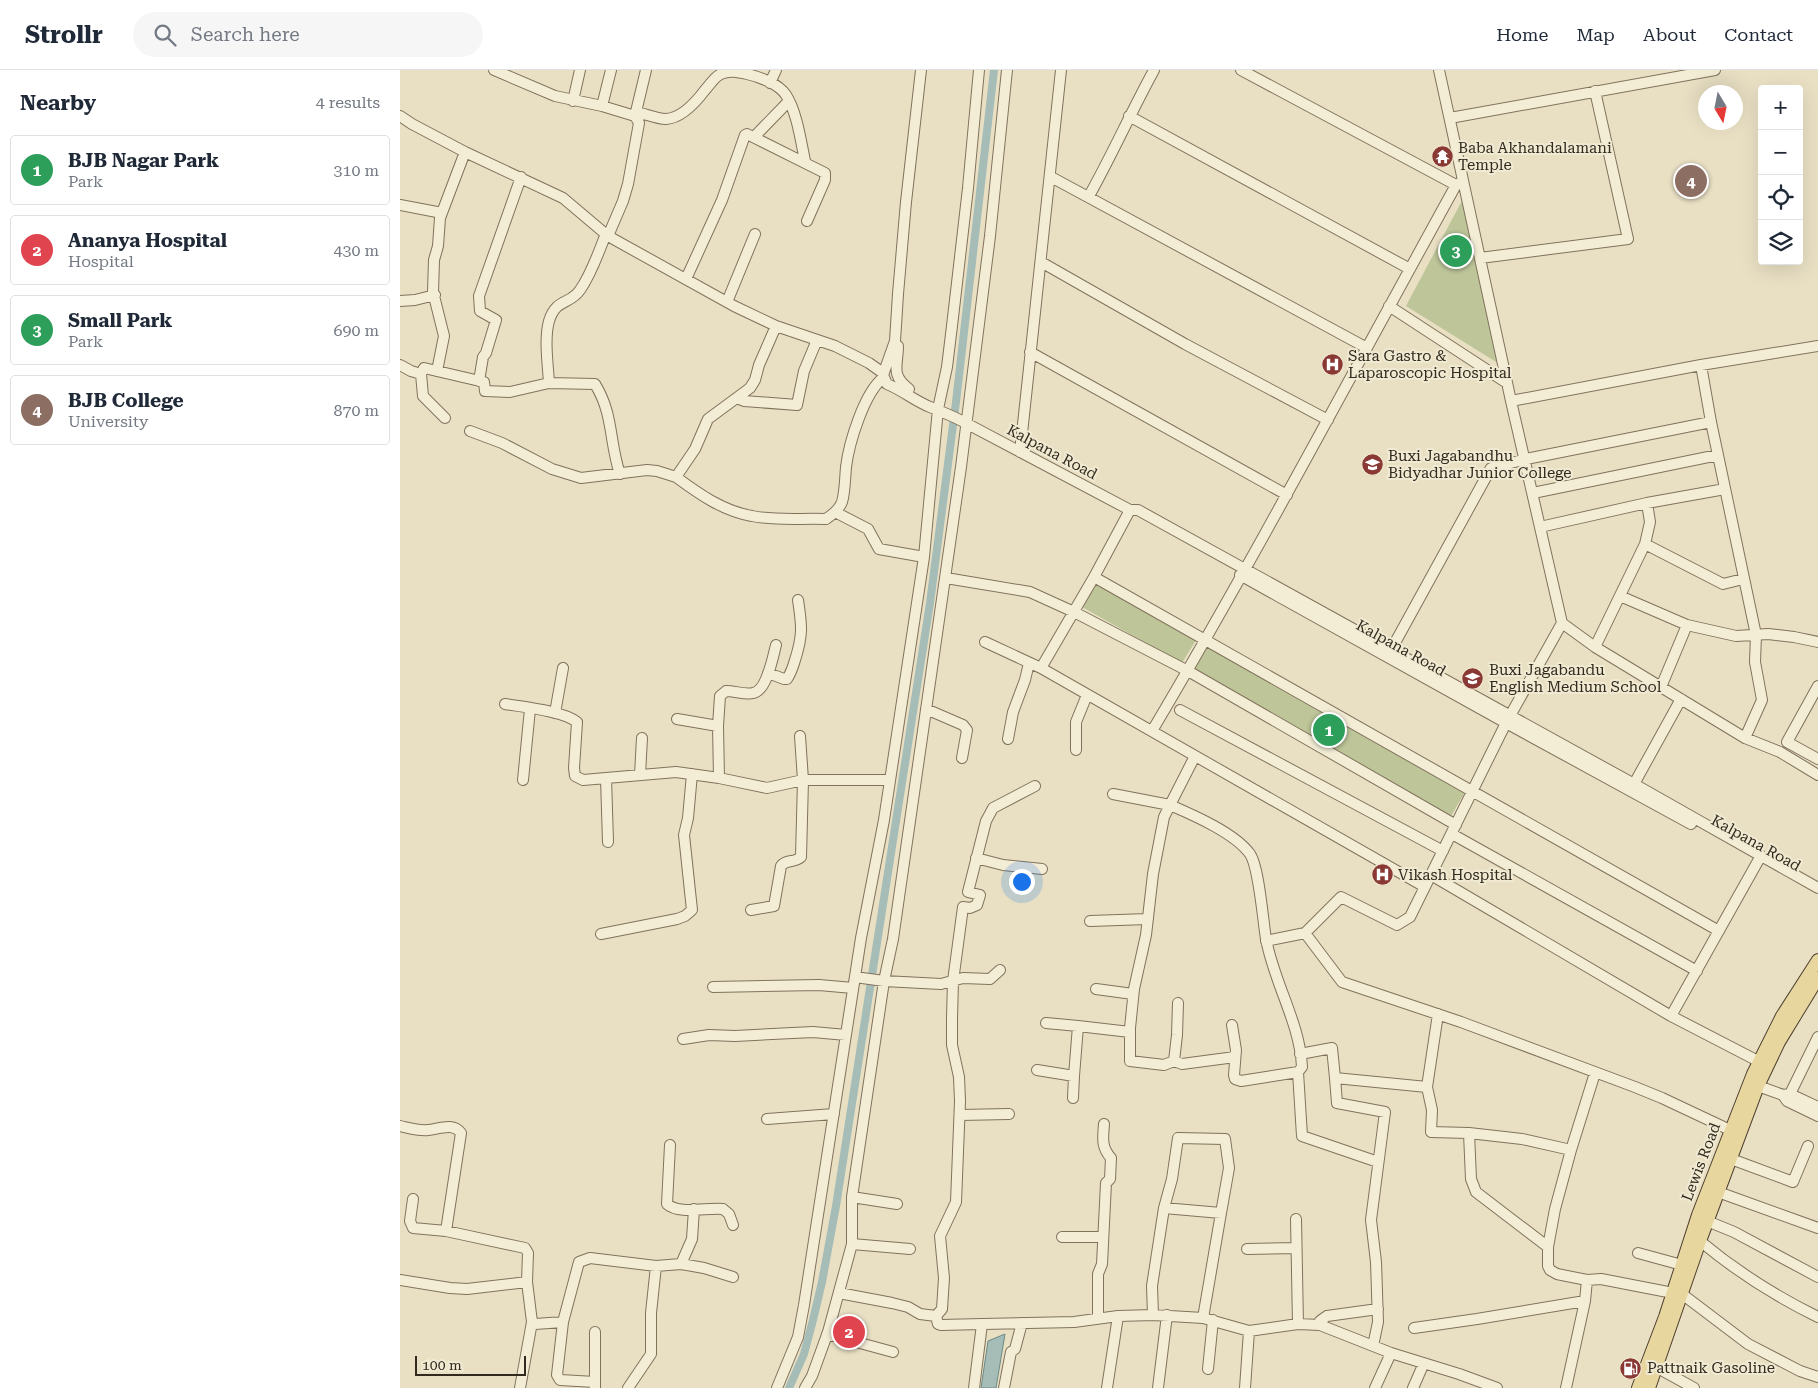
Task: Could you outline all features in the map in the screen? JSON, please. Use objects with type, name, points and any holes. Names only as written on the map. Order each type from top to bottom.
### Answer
[{"type":"main road","name":"Lewis Road","points":[[1677,1294],[1682,1265],[1698,1215],[1758,1061],[1782,1016],[1818,960]]},
{"type":"main road","name":"Lewis Road","points":[[1649,1388],[1677,1294],[1700,1240],[1758,1086],[1779,1042],[1818,978]]},
{"type":"main road","name":"Lewis Road","points":[[1638,1388],[1669,1318]]},
{"type":"street","points":[[494,70],[555,96],[667,119],[675,117],[694,103],[716,77],[723,73],[734,71],[743,73],[770,83],[782,90],[789,101],[805,161]]},
{"type":"street","points":[[573,101],[580,70]]},
{"type":"street","points":[[602,106],[611,70]]},
{"type":"street","points":[[549,384],[547,335],[550,320],[556,306],[579,292],[590,274],[623,201],[639,123],[636,114],[646,70]]},
{"type":"street","points":[[770,83],[776,70]]},
{"type":"street","points":[[777,1388],[798,1337],[853,988],[860,977],[861,938],[877,859],[924,558],[968,188],[979,70]]},
{"type":"street","points":[[805,1388],[812,1376],[828,1334],[852,1244],[852,1197],[880,980],[893,939],[946,578],[963,422],[990,236],[1007,70]]},
{"type":"street","points":[[1089,196],[1111,158],[1129,116],[1154,70]]},
{"type":"street","points":[[1241,70],[1255,74],[1460,183]]},
{"type":"street","points":[[1439,70],[1450,118],[1460,183],[1480,258],[1562,622],[1595,647],[1745,738],[1780,752],[1818,775]]},
{"type":"street","points":[[1450,118],[1715,70]]},
{"type":"street","points":[[919,71],[895,341],[884,374],[887,384],[930,407],[941,410]]},
{"type":"street","points":[[1020,452],[1051,177],[1060,73]]},
{"type":"street","points":[[1480,258],[1628,239],[1595,91]]},
{"type":"street","points":[[754,136],[789,101]]},
{"type":"street","points":[[400,116],[465,152],[563,198],[607,235],[727,302],[776,326],[853,354],[884,374]]},
{"type":"street","points":[[1129,116],[1410,269]]},
{"type":"street","points":[[686,278],[722,200],[745,135],[747,134],[823,170],[827,176],[807,221]]},
{"type":"street","points":[[437,371],[444,336],[433,284],[434,260],[438,246],[440,218],[465,152]]},
{"type":"street","points":[[479,381],[483,357],[486,353],[496,320],[480,311],[479,296],[521,177]]},
{"type":"street","points":[[1051,177],[1367,348]]},
{"type":"street","points":[[1152,731],[1206,640],[1410,269],[1460,183]]},
{"type":"street","points":[[400,205],[442,213]]},
{"type":"street","points":[[727,302],[755,234]]},
{"type":"street","points":[[1041,262],[1185,344],[1328,420]]},
{"type":"street","points":[[400,301],[415,300],[435,295]]},
{"type":"street","points":[[1390,306],[1507,383]]},
{"type":"street","points":[[540,324],[550,320]]},
{"type":"street","points":[[676,477],[695,449],[708,419],[750,388],[755,380],[759,365],[776,326]]},
{"type":"street","points":[[737,398],[797,405],[804,372],[817,340]]},
{"type":"street","points":[[895,341],[898,348],[896,372],[898,379],[903,385],[941,410]]},
{"type":"street","points":[[1511,401],[1701,365],[1818,346]]},
{"type":"street","points":[[1030,352],[1287,495]]},
{"type":"street","points":[[400,365],[411,372],[420,374]]},
{"type":"street","points":[[1701,365],[1711,422],[1756,635],[1755,662],[1762,700],[1745,738]]},
{"type":"street","points":[[445,418],[423,396],[420,374],[424,368],[484,382],[485,391],[510,392],[549,384],[595,384],[606,406],[614,444],[614,458],[620,474]]},
{"type":"street","points":[[470,431],[502,443],[552,469],[581,478],[657,471],[676,477],[705,498],[752,517],[826,519],[842,503],[846,465],[853,436],[870,392],[890,368],[896,372]]},
{"type":"street","name":"Kalpana Road","points":[[941,410],[1130,510],[1138,510],[1243,573],[1758,860],[1818,896]]},
{"type":"street","points":[[1391,650],[1491,468],[1526,459],[1711,422]]},
{"type":"street","points":[[1533,493],[1718,455]]},
{"type":"street","points":[[1540,527],[1647,503],[1725,489]]},
{"type":"street","points":[[1595,647],[1645,544],[1650,522],[1647,503]]},
{"type":"street","points":[[1041,668],[1094,577],[1130,510]]},
{"type":"street","points":[[835,512],[868,529],[880,549],[924,558]]},
{"type":"street","points":[[1645,544],[1723,584],[1743,578]]},
{"type":"street","name":"Kalpana Road","points":[[1243,573],[1391,650],[1508,720],[1634,784],[1818,888]]},
{"type":"street","points":[[1094,577],[1719,931]]},
{"type":"street","points":[[946,578],[1030,592],[1074,612],[1188,671],[1454,830],[1697,970]]},
{"type":"street","points":[[1620,596],[1687,625],[1736,636],[1768,634],[1818,642]]},
{"type":"street","points":[[768,673],[784,679],[789,677],[801,639],[799,606]]},
{"type":"street","points":[[1266,941],[1305,934],[1341,897],[1397,925],[1410,917],[1508,720],[1562,622]]},
{"type":"street","points":[[1661,687],[1687,625]]},
{"type":"street","points":[[985,642],[1041,668],[1425,887]]},
{"type":"street","points":[[719,778],[718,726],[720,696],[726,690],[756,693],[762,686],[768,673],[776,645]]},
{"type":"street","points":[[1008,739],[1013,712],[1025,680],[1029,662]]},
{"type":"street","points":[[555,713],[563,668]]},
{"type":"street","points":[[1818,686],[1787,742],[1818,759]]},
{"type":"street","points":[[1076,750],[1076,722],[1087,695]]},
{"type":"street","points":[[1634,784],[1681,699]]},
{"type":"street","points":[[505,704],[555,713],[574,719],[577,722],[575,776],[582,780],[676,772],[719,778],[767,788],[802,780],[890,780]]},
{"type":"street","points":[[523,780],[530,708]]},
{"type":"street","points":[[926,708],[963,725],[967,730],[962,758]]},
{"type":"street","points":[[1180,710],[1443,851]]},
{"type":"street","points":[[677,719],[718,726]]},
{"type":"street","points":[[751,910],[774,906],[781,866],[785,862],[795,861],[801,857],[802,780],[800,736]]},
{"type":"street","points":[[640,775],[642,738]]},
{"type":"street","points":[[1195,756],[1164,817],[1153,874],[1148,919],[1133,994],[1130,1061],[1164,1065],[1174,1061],[1182,1064],[1235,1058]]},
{"type":"street","points":[[601,934],[677,919],[685,916],[692,910],[684,835],[688,818],[692,774]]},
{"type":"street","points":[[606,778],[608,842]]},
{"type":"street","points":[[936,1316],[942,1309],[944,1278],[940,1236],[956,1202],[960,1115],[959,1077],[952,1045],[953,981],[963,907],[970,908],[977,905],[980,895],[968,892],[986,821],[993,808],[1035,786]]},
{"type":"street","points":[[1113,794],[1170,805],[1197,817],[1234,839],[1251,855],[1266,941],[1295,1030],[1300,1054],[1302,1067],[1298,1072],[1302,1136],[1378,1162]]},
{"type":"street","points":[[976,858],[1003,865],[1042,869]]},
{"type":"street","points":[[1671,1016],[1758,860]]},
{"type":"street","points":[[1431,875],[1671,1016],[1758,1061]]},
{"type":"street","points":[[1090,921],[1148,919]]},
{"type":"street","points":[[1305,934],[1342,982],[1438,1014],[1662,1098],[1730,1130]]},
{"type":"street","points":[[860,977],[942,984],[963,978],[990,979],[1000,970]]},
{"type":"street","points":[[713,987],[819,985],[853,988]]},
{"type":"street","points":[[1096,989],[1133,994]]},
{"type":"street","points":[[1174,1061],[1178,1003]]},
{"type":"street","points":[[1438,1014],[1427,1086],[1432,1110],[1430,1132],[1469,1133],[1522,1139],[1571,1150]]},
{"type":"street","points":[[1046,1023],[1130,1032]]},
{"type":"street","points":[[1232,1024],[1236,1050],[1235,1079],[1241,1080],[1298,1072]]},
{"type":"street","points":[[1073,1098],[1078,1026]]},
{"type":"street","points":[[683,1039],[709,1035],[735,1036],[813,1032],[846,1036]]},
{"type":"street","points":[[1818,1037],[1787,1094],[1787,1101],[1818,1116]]},
{"type":"street","points":[[1300,1054],[1332,1048],[1337,1103],[1385,1112],[1371,1220],[1376,1262],[1378,1309],[1378,1322],[1373,1346]]},
{"type":"street","points":[[1037,1070],[1074,1076]]},
{"type":"street","points":[[1595,1073],[1555,1210],[1548,1247],[1548,1266],[1550,1270],[1557,1274],[1587,1280],[1602,1279],[1677,1294],[1748,1344],[1800,1371],[1818,1377]]},
{"type":"street","points":[[1335,1078],[1427,1086]]},
{"type":"street","points":[[1758,1086],[1787,1094],[1818,1107]]},
{"type":"street","points":[[767,1119],[834,1114]]},
{"type":"street","points":[[960,1115],[1009,1114]]},
{"type":"street","points":[[1098,1318],[1098,1274],[1102,1264],[1106,1183],[1110,1179],[1111,1158],[1105,1151],[1102,1142],[1104,1124]]},
{"type":"street","points":[[400,1126],[428,1130],[450,1126],[462,1133],[446,1231]]},
{"type":"street","points":[[1469,1133],[1471,1179],[1476,1192],[1548,1247]]},
{"type":"street","points":[[1153,1315],[1152,1286],[1164,1208],[1172,1178],[1178,1138],[1225,1139],[1229,1168],[1208,1319],[1208,1369]]},
{"type":"street","points":[[670,1145],[668,1204],[674,1208],[694,1210],[723,1209],[729,1214],[733,1225]]},
{"type":"street","points":[[1731,1159],[1793,1182],[1808,1146]]},
{"type":"street","points":[[1718,1192],[1818,1228]]},
{"type":"street","points":[[852,1197],[897,1204]]},
{"type":"street","points":[[413,1199],[410,1221],[413,1228],[446,1231],[525,1248],[528,1254],[528,1282],[532,1322],[520,1388]]},
{"type":"street","points":[[1164,1208],[1222,1213]]},
{"type":"street","points":[[681,1264],[692,1239],[694,1210]]},
{"type":"street","points":[[1296,1219],[1298,1324]]},
{"type":"street","points":[[1707,1221],[1734,1232],[1818,1277]]},
{"type":"street","points":[[1062,1237],[1103,1237]]},
{"type":"street","points":[[1700,1240],[1727,1264],[1763,1287],[1818,1317]]},
{"type":"street","points":[[852,1244],[910,1249]]},
{"type":"street","points":[[1248,1249],[1296,1248]]},
{"type":"street","points":[[1638,1253],[1682,1265]]},
{"type":"street","points":[[595,1332],[595,1385],[560,1380],[556,1375],[563,1322],[576,1268],[582,1260],[590,1258],[656,1266],[681,1264],[704,1268],[733,1277]]},
{"type":"street","points":[[628,1388],[651,1354],[652,1306],[656,1266]]},
{"type":"street","points":[[400,1280],[466,1289],[528,1282]]},
{"type":"street","points":[[1566,1388],[1585,1301],[1587,1280]]},
{"type":"street","points":[[839,1293],[892,1303],[908,1307],[920,1314],[936,1316]]},
{"type":"street","points":[[1414,1328],[1585,1301]]},
{"type":"street","points":[[1320,1326],[1320,1321],[1327,1316],[1378,1309]]},
{"type":"street","points":[[936,1316],[938,1324],[941,1326],[1022,1322],[1074,1322],[1118,1316],[1153,1315],[1208,1319],[1249,1331],[1298,1324],[1320,1326],[1391,1353],[1497,1388]]},
{"type":"street","points":[[1158,1388],[1167,1315]]},
{"type":"street","points":[[1107,1388],[1118,1316]]},
{"type":"street","points":[[532,1322],[535,1324],[563,1322]]},
{"type":"street","points":[[1004,1388],[1011,1352],[1015,1349],[1022,1322]]},
{"type":"street","points":[[974,1388],[982,1324]]},
{"type":"street","points":[[1245,1388],[1249,1331]]},
{"type":"street","points":[[828,1334],[893,1352]]},
{"type":"street","points":[[1375,1388],[1391,1353]]},
{"type":"street","points":[[1413,1388],[1424,1363]]},
{"type":"street","points":[[1656,1367],[1694,1388]]},
{"type":"green space","points":[[1465,195],[1501,365],[1406,306]]},
{"type":"green space","points":[[1095,583],[1196,640],[1182,663],[1082,607]]},
{"type":"green space","points":[[1206,645],[1465,792],[1451,816],[1192,669]]},
{"type":"water","points":[[1005,1334],[996,1388],[981,1388],[988,1341]]},
{"type":"waterway","points":[[789,1388],[804,1354],[813,1320],[836,1206],[930,603],[956,402],[994,70]]},
{"type":"place","name":"Baba Akhandalamani Temple","points":[[1442,157]]},
{"type":"place","name":"BJB College","points":[[1691,181]]},
{"type":"place","name":"Small Park","points":[[1456,251]]},
{"type":"place","name":"Sara Gastro & Laparoscopic Hospital","points":[[1332,365]]},
{"type":"place","name":"Buxi Jagabandhu Bidyadhar Junior College","points":[[1372,465]]},
{"type":"place","name":"Buxi Jagabandu English Medium School","points":[[1473,679]]},
{"type":"place","name":"BJB Nagar Park","points":[[1329,730]]},
{"type":"place","name":"Vikash Hospital","points":[[1382,875]]},
{"type":"place","name":"Ananya Hospital","points":[[849,1332]]},
{"type":"place","name":"Pattnaik Gasoline","points":[[1631,1368]]}]
